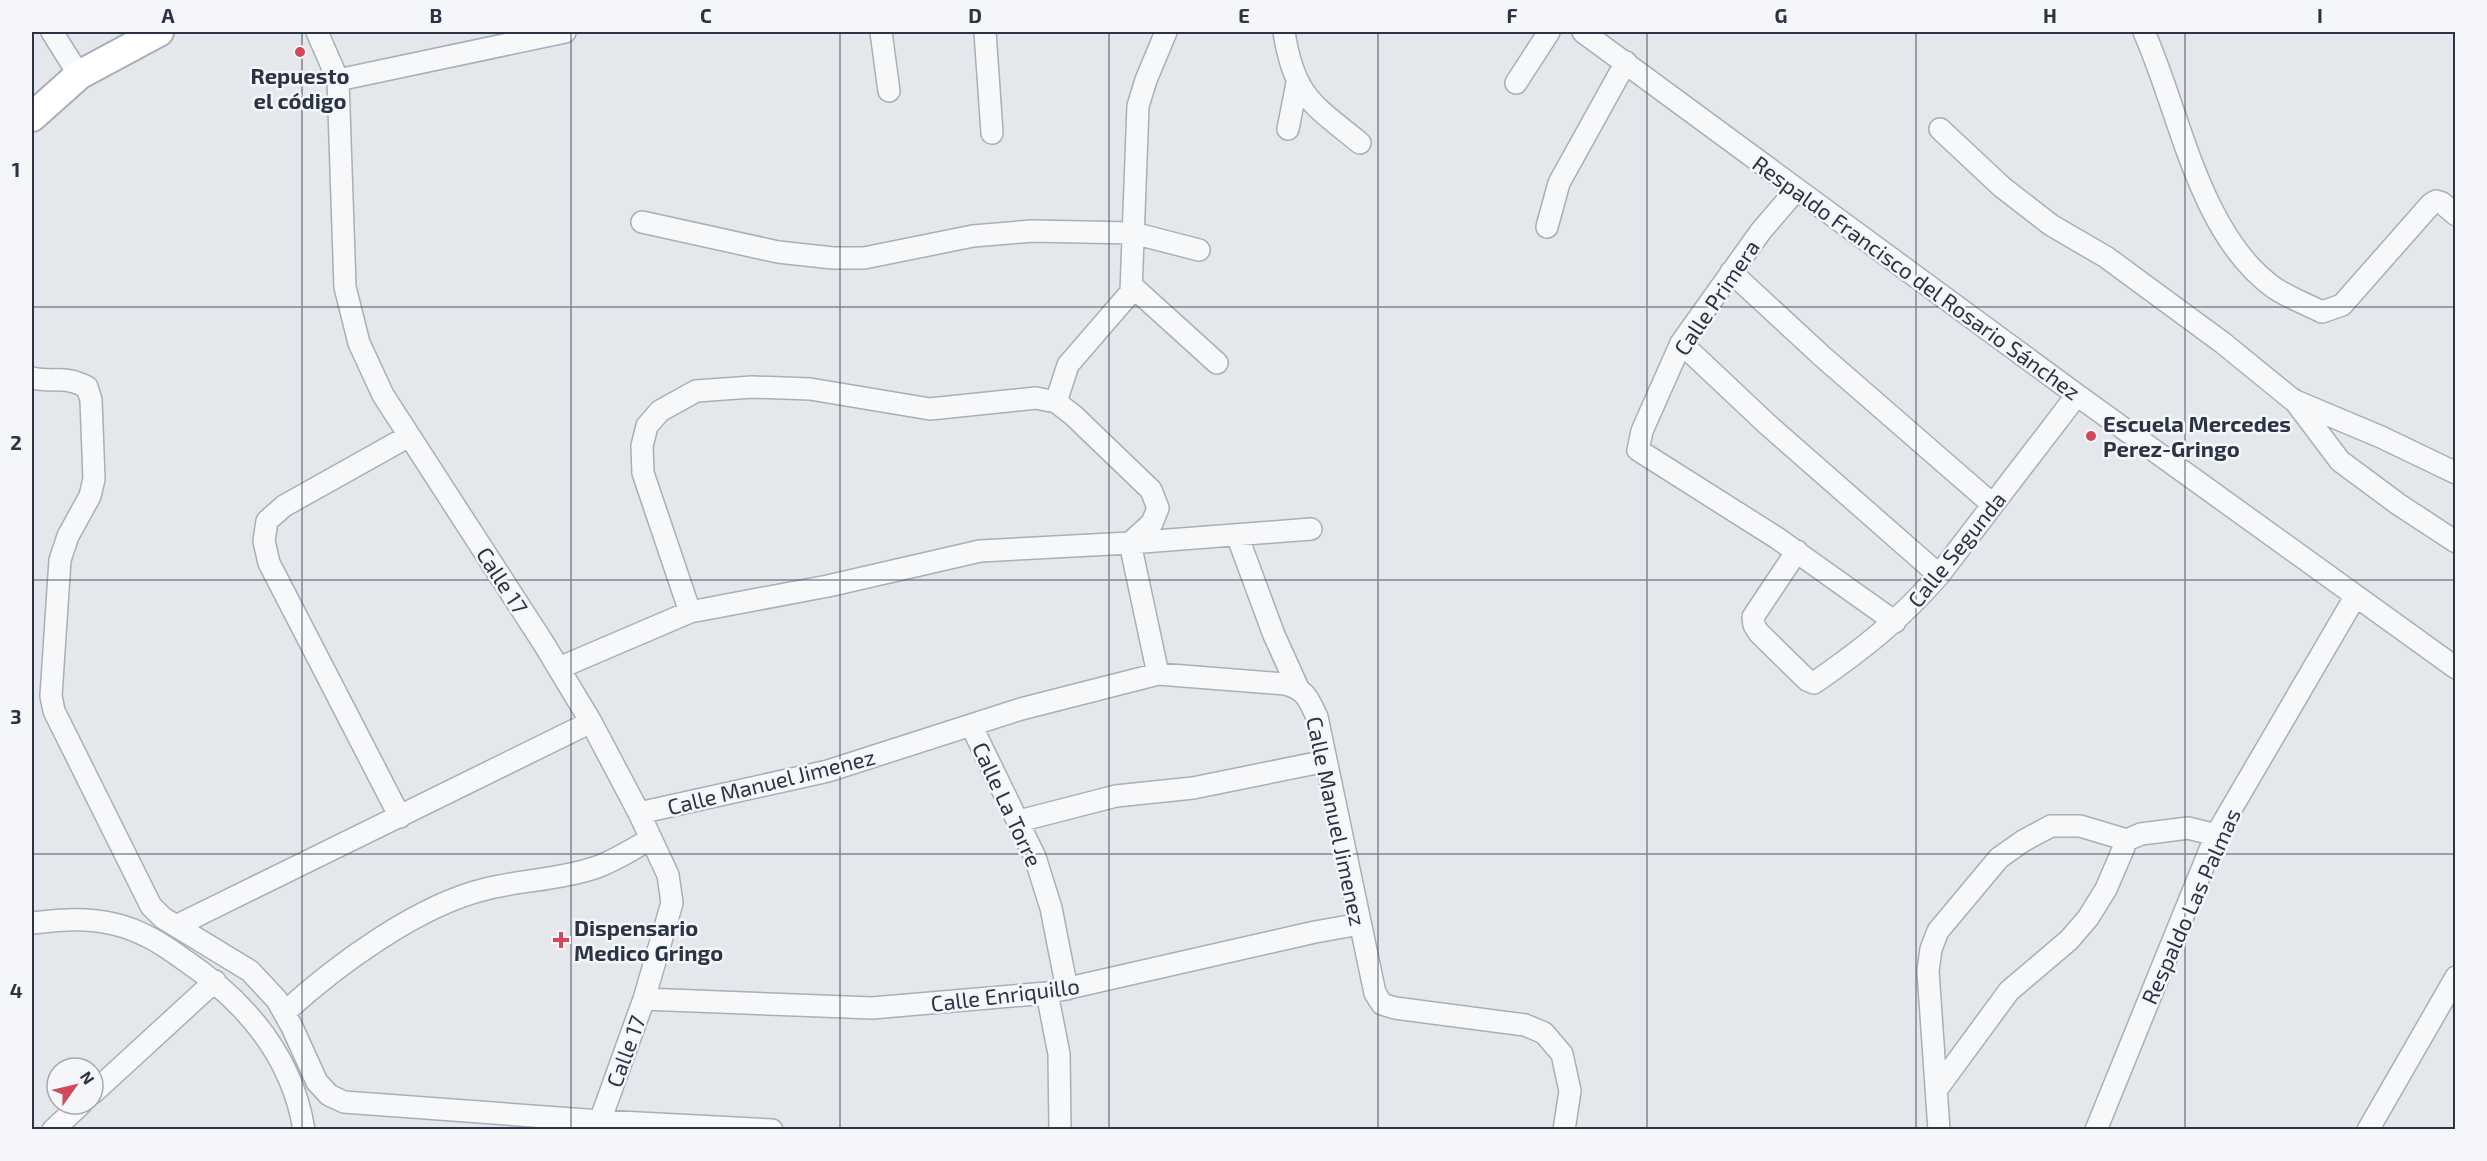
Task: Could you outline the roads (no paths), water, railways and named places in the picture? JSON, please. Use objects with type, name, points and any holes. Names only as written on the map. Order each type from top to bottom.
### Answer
[{"type":"main road","points":[[32,117],[79,75],[159,32]]},
{"type":"street","points":[[52,32],[79,75]]},
{"type":"street","name":"Calle 17","points":[[317,32],[338,80],[345,287],[359,343],[383,395],[559,668],[591,722],[639,813],[668,875],[672,903],[644,999],[600,1120]]},
{"type":"street","points":[[338,80],[565,32]]},
{"type":"street","points":[[881,32],[889,91]]},
{"type":"street","points":[[985,32],[992,133]]},
{"type":"street","points":[[1056,402],[1067,368],[1128,297],[1132,286],[1138,106],[1166,32]]},
{"type":"street","points":[[1284,32],[1288,56],[1297,83],[1315,106],[1360,143]]},
{"type":"street","points":[[1516,83],[1549,32]]},
{"type":"street","name":"Respaldo Francisco del Rosario Sánchez","points":[[1583,32],[2077,395],[2456,668]]},
{"type":"street","points":[[2144,32],[2208,204],[2235,250],[2273,287],[2322,312],[2342,304],[2431,204],[2436,201],[2442,203],[2456,215]]},
{"type":"street","points":[[1547,227],[1559,183],[1626,62]]},
{"type":"street","points":[[1288,129],[1297,83]]},
{"type":"street","points":[[1940,129],[2002,187],[2043,219],[2106,257],[2223,343],[2293,400],[2340,461],[2456,542]]},
{"type":"street","name":"Calle Primera","points":[[1797,189],[1731,272],[1681,343],[1637,447],[1640,453],[1797,551]]},
{"type":"street","points":[[642,222],[778,252],[833,258],[864,258],[973,236],[1032,231],[1133,233],[1199,250]]},
{"type":"street","points":[[1731,272],[1823,357],[1992,504]]},
{"type":"street","points":[[1132,286],[1217,363]]},
{"type":"street","points":[[1681,343],[1767,424],[1939,575]]},
{"type":"street","points":[[32,378],[71,379],[87,387],[91,400],[94,479],[90,496],[68,536],[60,560],[51,696],[54,711],[151,906],[163,918],[250,971],[277,1000],[317,1082],[329,1095],[344,1102],[771,1130]]},
{"type":"street","points":[[690,612],[643,474],[642,446],[647,426],[660,411],[696,391],[752,387],[810,389],[930,409],[1036,398],[1056,402],[1073,415],[1151,490],[1158,508],[1152,523],[1130,543]]},
{"type":"street","name":"Calle Segunda","points":[[1797,551],[1753,617],[1754,625],[1775,649],[1814,683],[1895,622],[1939,575],[2077,395]]},
{"type":"street","points":[[2293,400],[2351,424],[2456,473]]},
{"type":"street","points":[[400,817],[269,563],[264,541],[267,521],[284,506],[409,436]]},
{"type":"street","points":[[559,668],[690,612],[828,586],[980,551],[1130,543],[1311,529]]},
{"type":"street","points":[[1238,535],[1274,635],[1298,688]]},
{"type":"street","points":[[1130,543],[1158,674]]},
{"type":"street","points":[[1797,551],[1895,622]]},
{"type":"street","name":"Respaldo Las Palmas","points":[[2096,1130],[2216,835],[2355,597]]},
{"type":"street","name":"Calle Manuel Jimenez","points":[[639,813],[828,771],[1021,710],[1158,674],[1285,684],[1298,688],[1308,698],[1317,717],[1375,993],[1382,1004],[1395,1008],[1525,1024],[1544,1033],[1562,1054],[1570,1091],[1564,1130]]},
{"type":"street","points":[[176,926],[591,722]]},
{"type":"street","name":"Calle La Torre","points":[[971,725],[1035,857],[1051,908],[1057,991],[1060,1130]]},
{"type":"street","points":[[1019,821],[1116,796],[1193,788],[1326,761]]},
{"type":"street","points":[[1939,1130],[1928,971],[1931,949],[1938,931],[1946,920],[1999,858],[2023,841],[2051,826],[2080,826],[2127,840],[2141,834],[2188,828],[2216,835]]},
{"type":"street","points":[[284,1013],[314,986],[357,954],[427,912],[485,889],[545,880],[595,868],[651,839]]},
{"type":"street","points":[[1937,1089],[2009,991],[2069,940],[2088,918],[2106,889],[2127,840]]},
{"type":"street","points":[[32,922],[80,918],[115,924],[151,937],[215,981],[266,1035],[286,1071],[299,1102],[304,1130]]},
{"type":"street","name":"Calle Enriquillo","points":[[644,999],[872,1008],[1057,991],[1315,932],[1360,924]]},
{"type":"street","points":[[2368,1130],[2456,977]]},
{"type":"street","points":[[105,1082],[215,981]]},
{"type":"street","points":[[53,1130],[68,1116]]},
{"type":"place","name":"Repuesto el código","points":[[300,52]]},
{"type":"place","name":"Escuela Mercedes Perez-Gringo","points":[[2091,436]]},
{"type":"place","name":"Dispensario Medico Gringo","points":[[561,940]]}]
